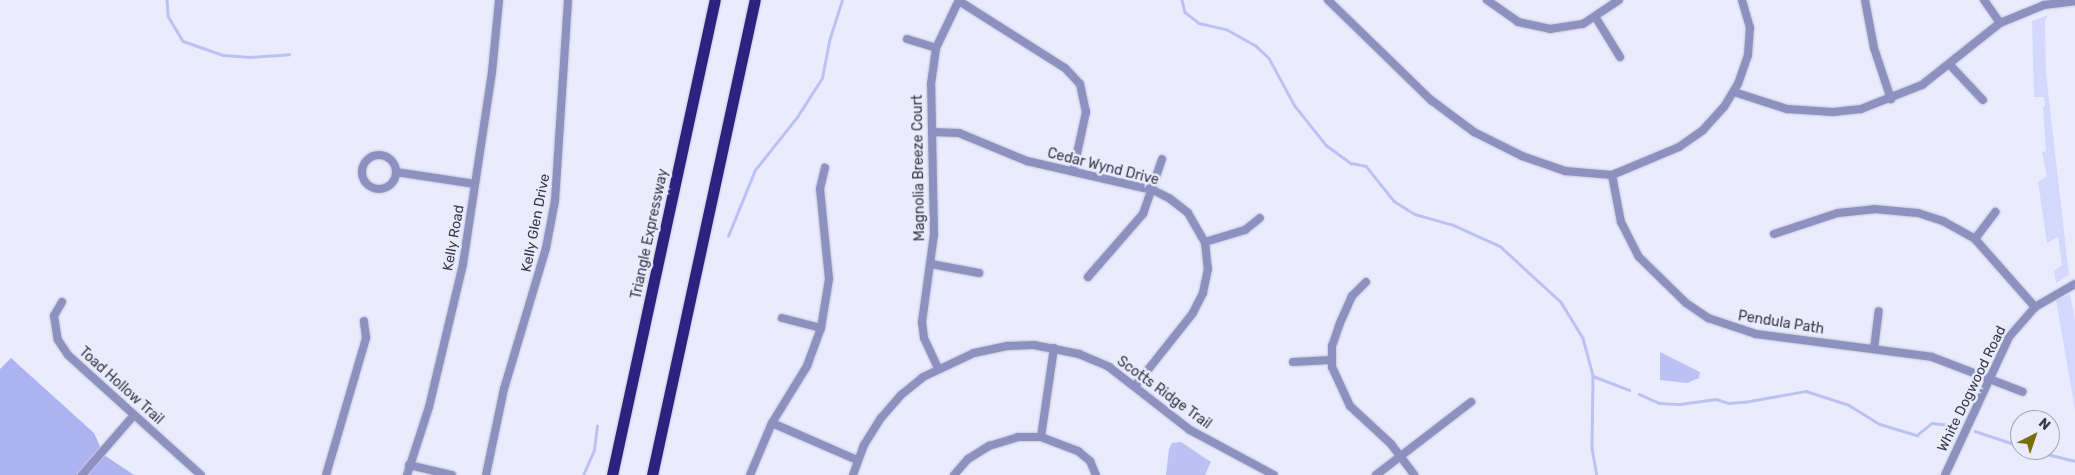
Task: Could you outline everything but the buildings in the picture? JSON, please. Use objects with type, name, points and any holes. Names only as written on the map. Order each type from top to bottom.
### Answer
[{"type":"highway","name":"Triangle Expressway","points":[[612,475],[716,0]]},
{"type":"highway","points":[[652,475],[755,0]]},
{"type":"street","name":"Kelly Road","points":[[406,475],[429,407],[451,322],[475,184],[499,0]]},
{"type":"street","name":"Kelly Glen Drive","points":[[486,475],[504,389],[546,248],[555,202],[568,0]]},
{"type":"street","points":[[1328,0],[1431,100],[1474,132],[1550,166],[1576,173],[1612,175],[1663,156],[1692,139],[1719,113],[1734,92],[1749,48],[1749,22],[1742,0]]},
{"type":"street","points":[[1488,0],[1509,18],[1540,28],[1570,28],[1596,18],[1619,0]]},
{"type":"street","points":[[1865,0],[1874,48],[1892,99]]},
{"type":"street","points":[[1984,0],[2000,23]]},
{"type":"street","points":[[959,1],[1060,65],[1080,84],[1086,112],[1073,172]]},
{"type":"street","name":"Magnolia Breeze Court","points":[[938,368],[924,338],[922,322],[934,234],[931,84],[936,48],[959,1]]},
{"type":"street","points":[[1734,92],[1772,106],[1811,112],[1861,108],[1892,99],[1922,85],[1950,65],[2000,23],[2044,6],[2075,1]]},
{"type":"street","points":[[1596,18],[1620,57]]},
{"type":"street","points":[[907,39],[936,48]]},
{"type":"street","points":[[1950,65],[1983,100]]},
{"type":"street","name":"Cedar Wynd Drive","points":[[932,132],[959,133],[1027,161],[1153,190],[1169,198],[1188,214],[1205,242],[1207,280],[1198,304],[1136,385]]},
{"type":"street","points":[[379,155],[393,162],[396,172],[391,183],[375,188],[366,182],[362,172],[365,161],[379,155]]},
{"type":"street","points":[[1088,277],[1138,221],[1153,190],[1162,159]]},
{"type":"street","points":[[750,475],[772,423],[807,366],[821,328],[829,279],[820,189],[825,168]]},
{"type":"street","points":[[396,172],[475,184]]},
{"type":"street","name":"Pendula Path","points":[[1612,175],[1621,222],[1632,245],[1653,272],[1700,313],[1746,332],[1940,359],[2023,392]]},
{"type":"street","points":[[1774,234],[1838,213],[1888,210],[1918,213],[1938,219],[1975,239],[2035,307]]},
{"type":"street","points":[[1975,239],[1995,212]]},
{"type":"street","points":[[1205,242],[1245,230],[1260,218]]},
{"type":"street","points":[[931,264],[979,273]]},
{"type":"street","points":[[1366,282],[1345,309],[1335,335],[1331,360],[1336,382],[1350,406],[1401,455],[1414,475]]},
{"type":"street","name":"White Dogwood Road","points":[[1945,475],[2009,337],[2035,307],[2075,284]]},
{"type":"street","name":"Toad Hollow Trail","points":[[62,302],[54,316],[58,340],[68,354],[201,475]]},
{"type":"street","points":[[1874,349],[1879,311]]},
{"type":"street","points":[[782,318],[821,328]]},
{"type":"street","points":[[326,475],[366,338],[364,321]]},
{"type":"street","name":"Scotts Ridge Trail","points":[[853,475],[857,460],[888,409],[910,387],[938,368],[974,353],[999,348],[1034,345],[1054,348],[1097,361],[1136,385],[1190,430],[1274,475]]},
{"type":"street","points":[[1041,437],[1054,348]]},
{"type":"street","points":[[1293,362],[1331,360]]},
{"type":"street","points":[[1376,475],[1471,402]]},
{"type":"street","points":[[82,475],[134,415]]},
{"type":"street","points":[[772,423],[857,460]]},
{"type":"street","points":[[954,475],[968,460],[989,446],[1018,437],[1041,437],[1078,451],[1090,461],[1096,475]]},
{"type":"street","points":[[410,465],[452,475]]},
{"type":"shaded area","points":[[2048,15],[2045,20],[2046,73],[2069,275],[2056,283],[2054,271],[2062,265],[2058,237],[2047,243],[2038,182],[2047,176],[2042,152],[2046,151],[2043,108],[2045,105],[2044,97],[2034,97],[2032,21]]},
{"type":"shaded area","points":[[2070,294],[2075,321],[2075,410],[2056,300]]},
{"type":"shaded area","points":[[1660,352],[1700,372],[1699,378],[1687,383],[1660,380]]},
{"type":"shaded area","points":[[11,358],[94,433],[104,455],[134,475],[0,475],[0,369]]},
{"type":"shaded area","points":[[1181,442],[1211,462],[1205,475],[1166,475],[1169,449],[1172,443]]},
{"type":"waterway","points":[[167,0],[168,16],[183,41],[223,55],[250,57],[289,54]]},
{"type":"waterway","points":[[728,236],[755,170],[797,117],[822,78],[829,41],[842,0]]},
{"type":"waterway","points":[[1182,0],[1185,12],[1199,23],[1226,29],[1255,45],[1269,58],[1295,106],[1326,145],[1351,163],[1366,166],[1394,201],[1415,214],[1451,224],[1500,246],[1561,302],[1583,338],[1593,376],[1592,448],[1597,475]]},
{"type":"waterway","points":[[1593,376],[1629,390]]},
{"type":"waterway","points":[[1639,394],[1659,403],[1680,404],[1716,399],[1728,403],[1744,402],[1806,391],[1849,405],[1880,424],[1917,435],[1932,423],[1952,425]]},
{"type":"waterway","points":[[583,475],[594,450],[597,426]]},
{"type":"waterway","points":[[1975,431],[2010,443]]},
{"type":"waterway","points":[[2060,457],[2075,461]]}]
